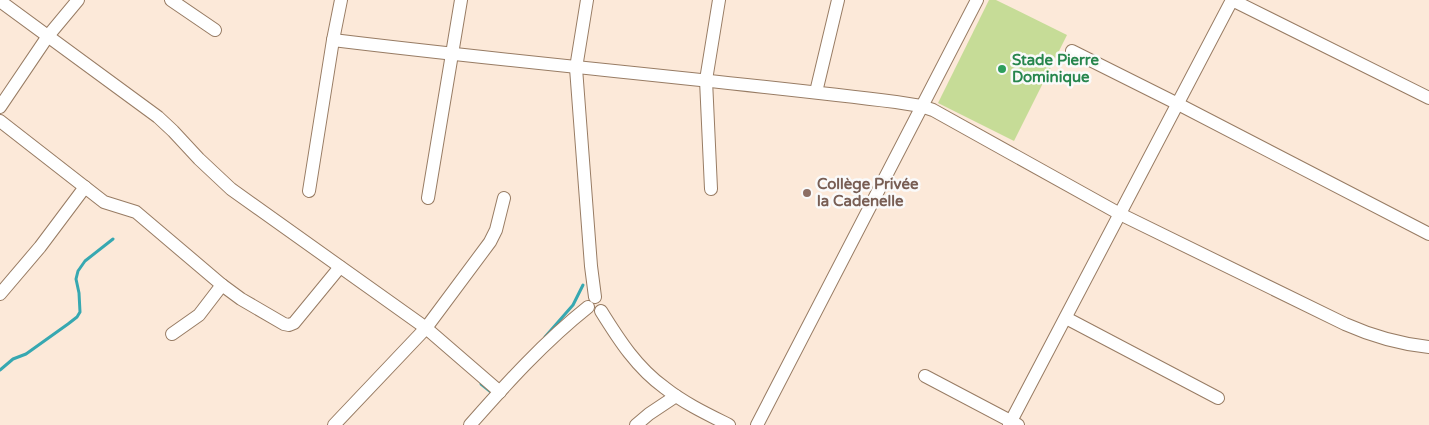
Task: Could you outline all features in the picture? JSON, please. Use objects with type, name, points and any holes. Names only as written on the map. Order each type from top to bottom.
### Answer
[{"type":"street","points":[[0,107],[48,36],[78,0]]},
{"type":"street","points":[[171,0],[215,30]]},
{"type":"street","points":[[309,191],[341,0]]},
{"type":"street","points":[[428,198],[461,0]]},
{"type":"street","points":[[587,0],[576,68],[593,313],[601,311],[621,343],[634,359],[664,388],[729,425]]},
{"type":"street","points":[[711,189],[706,80],[719,0]]},
{"type":"street","points":[[816,92],[838,0]]},
{"type":"street","points":[[757,425],[977,0]]},
{"type":"street","points":[[925,376],[1013,424],[1066,318],[1232,0],[1429,98]]},
{"type":"street","points":[[0,1],[158,117],[231,189],[426,328],[500,392]]},
{"type":"street","points":[[333,40],[576,68],[816,92],[922,106],[933,110],[1120,214],[1345,324],[1367,334],[1387,340],[1429,347]]},
{"type":"street","points":[[1072,51],[1429,234]]},
{"type":"street","points":[[0,121],[104,202],[136,212],[222,286],[284,324],[294,323],[340,268]]},
{"type":"street","points":[[0,294],[40,247],[85,187]]},
{"type":"street","points":[[334,425],[426,328],[490,242],[496,230],[504,198]]},
{"type":"street","points":[[172,334],[199,315],[222,286]]},
{"type":"street","points":[[470,425],[500,392],[591,302]]},
{"type":"street","points":[[1066,318],[1218,398]]},
{"type":"street","points":[[636,425],[676,396]]},
{"type":"green space","name":"Stade Pierre Dominique","points":[[989,0],[996,0],[1067,35],[1014,141],[938,103]]},
{"type":"waterway","points":[[0,370],[13,359],[26,354],[77,317],[80,312],[76,279],[78,271],[85,261],[113,239]]},
{"type":"waterway","points":[[545,337],[573,305],[583,285]]},
{"type":"waterway","points":[[481,384],[491,392],[492,396]]},
{"type":"place","name":"Stade Pierre Dominique","points":[[1002,69]]},
{"type":"place","name":"Collège Privée la Cadenelle","points":[[807,193]]}]
